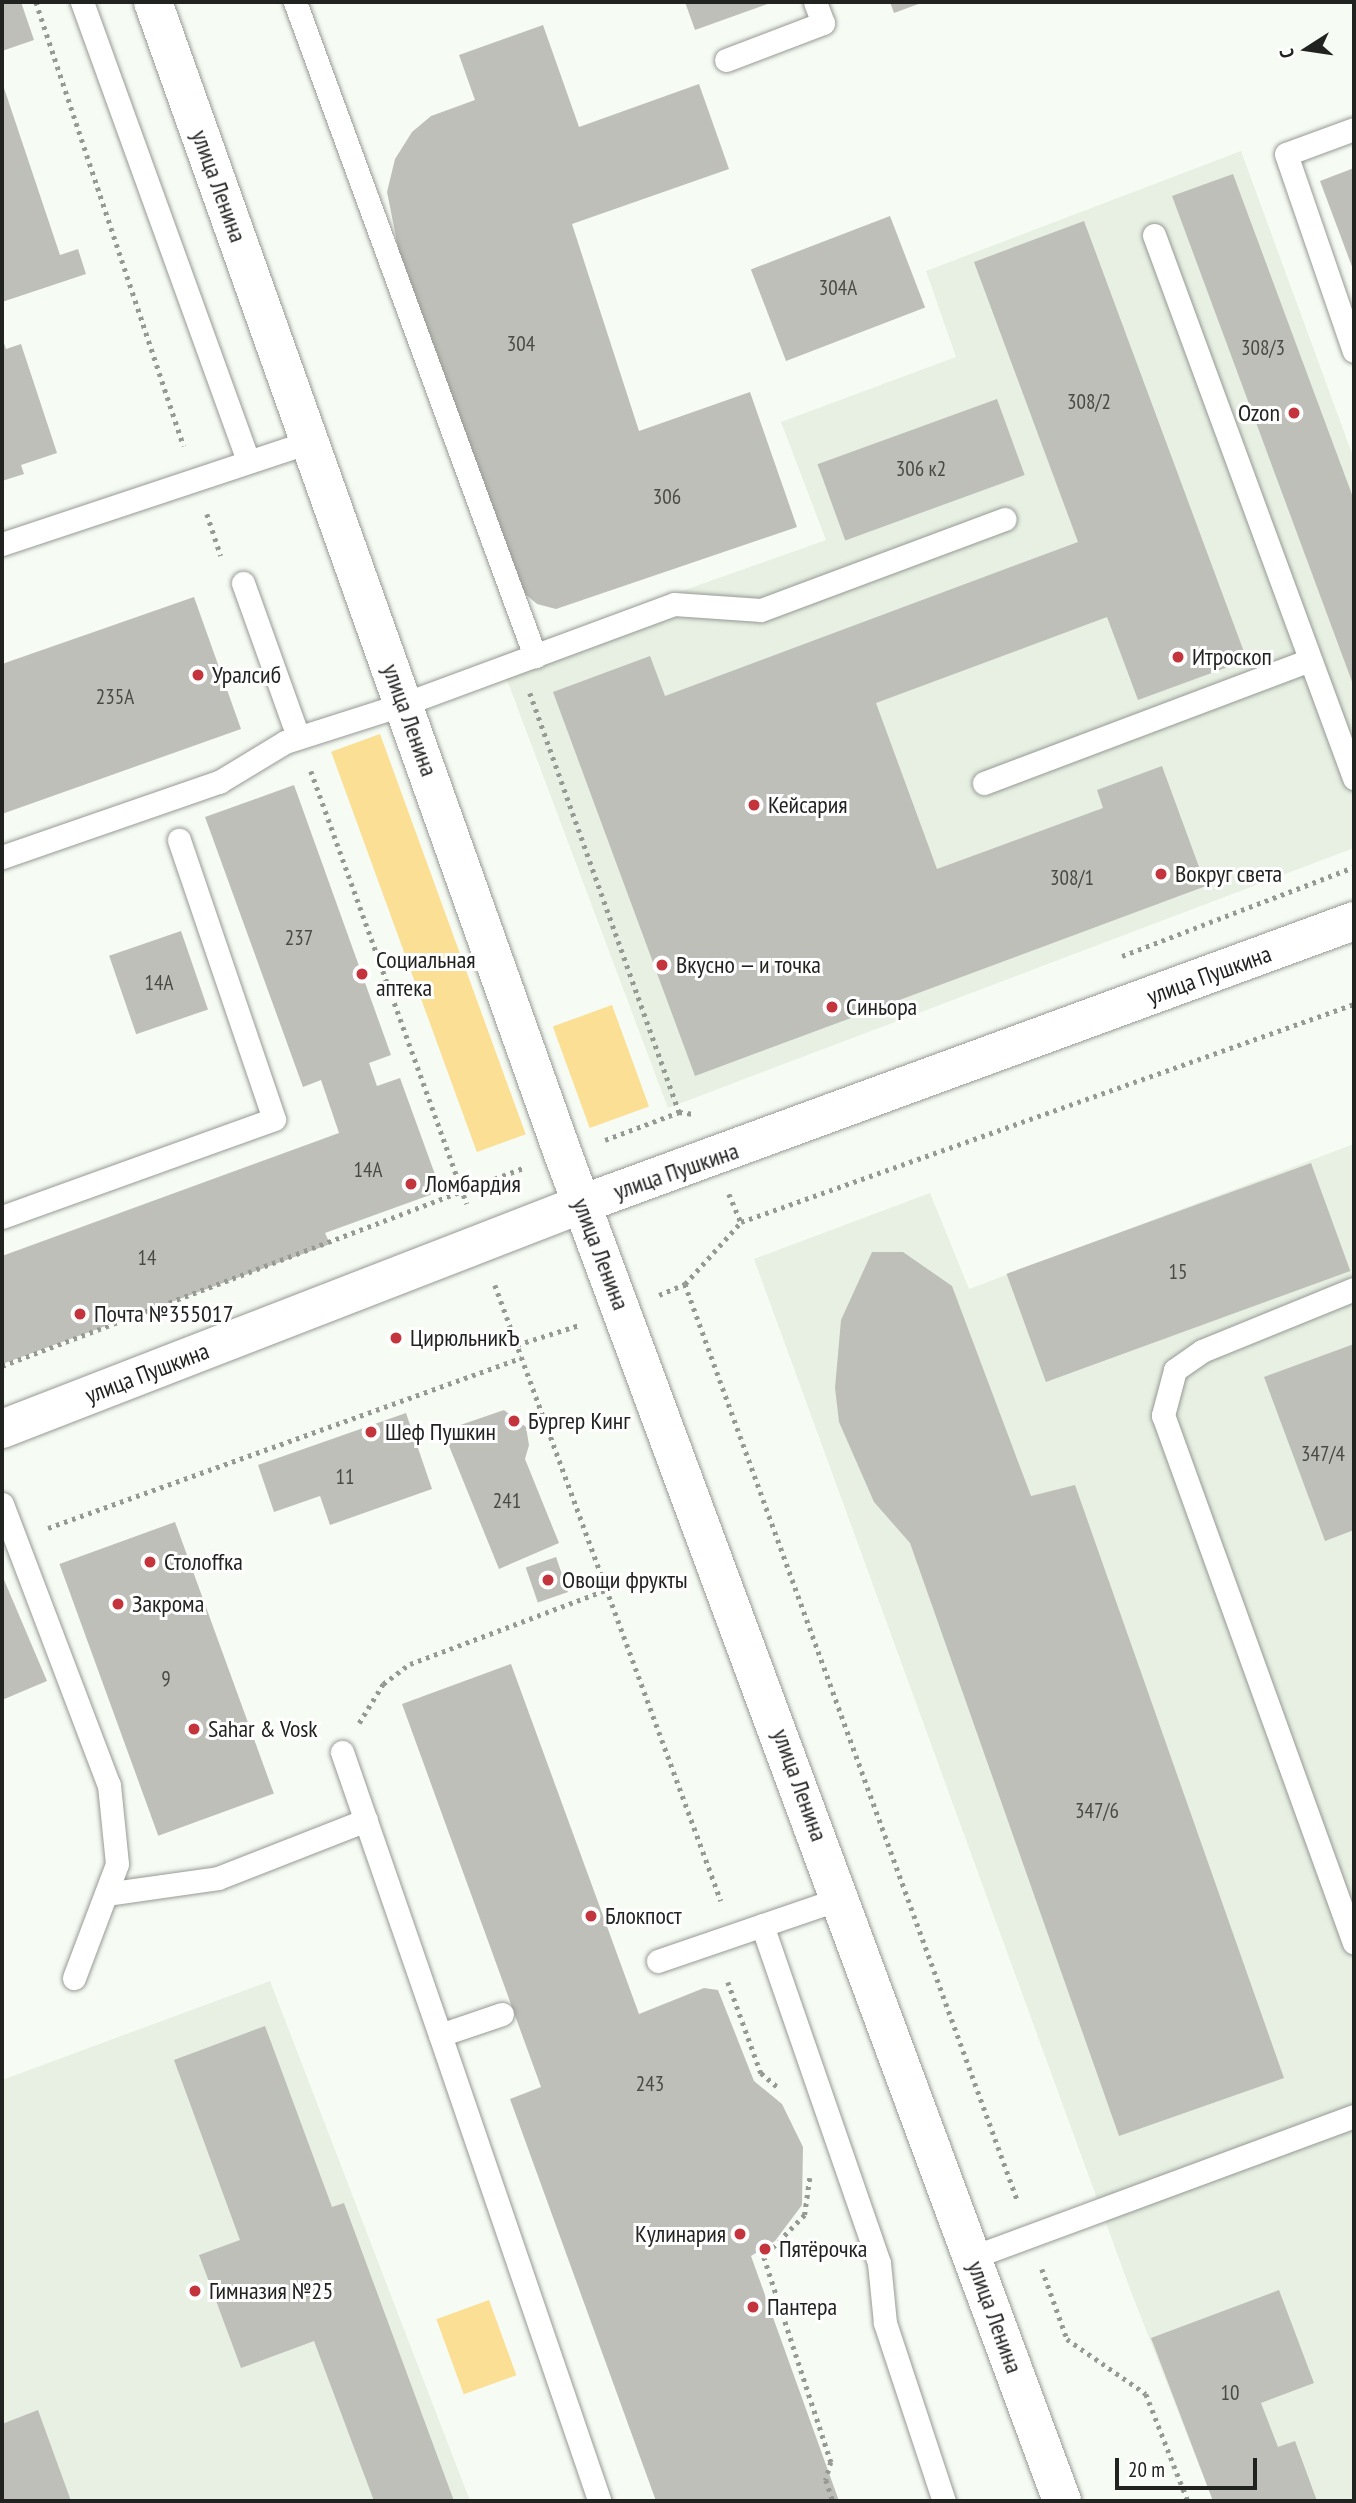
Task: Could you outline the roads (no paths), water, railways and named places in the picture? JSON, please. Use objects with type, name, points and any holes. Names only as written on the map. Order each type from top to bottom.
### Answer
[{"type":"main road","name":"улица Ленина","points":[[153,2],[582,1204],[842,1898],[1062,2501]]},
{"type":"main road","name":"улица Пушкина","points":[[2,1429],[582,1204],[1354,921]]},
{"type":"lane","points":[[80,2],[248,461]]},
{"type":"lane","points":[[295,2],[535,656]]},
{"type":"lane","points":[[726,60],[823,23],[815,2]]},
{"type":"lane","points":[[1354,129],[1286,154],[1354,351]]},
{"type":"lane","points":[[1154,235],[1354,778]]},
{"type":"lane","points":[[2,544],[310,441]]},
{"type":"lane","points":[[2,857],[219,782],[298,737],[404,704],[674,604],[761,610],[1005,519]]},
{"type":"lane","points":[[243,583],[298,737]]},
{"type":"lane","points":[[984,783],[1310,660]]},
{"type":"lane","points":[[2,1217],[275,1119],[179,840]]},
{"type":"lane","points":[[1354,1289],[1202,1352],[1175,1370],[1163,1415],[1354,1943]]},
{"type":"lane","points":[[2,1504],[109,1785],[117,1864],[74,1978]]},
{"type":"lane","points":[[342,1752],[600,2501]]},
{"type":"lane","points":[[106,1894],[218,1878],[366,1820]]},
{"type":"lane","points":[[658,1961],[842,1898]]},
{"type":"lane","points":[[762,1925],[879,2263],[885,2323],[944,2501]]},
{"type":"lane","points":[[440,2035],[502,2014]]},
{"type":"lane","points":[[973,2257],[1354,2116]]},
{"type":"place","name":"Ozon","points":[[1294,413]]},
{"type":"place","name":"Итроскоп","points":[[1178,657]]},
{"type":"place","name":"Уралсиб","points":[[198,675]]},
{"type":"place","name":"Кейсария","points":[[754,805]]},
{"type":"place","name":"Вокруг света","points":[[1161,874]]},
{"type":"place","name":"Вкусно — и точка","points":[[662,965]]},
{"type":"place","name":"Социальная аптека","points":[[362,974]]},
{"type":"place","name":"Синьора","points":[[832,1007]]},
{"type":"place","name":"Ломбардия","points":[[411,1184]]},
{"type":"place","name":"Почта №355017","points":[[80,1314]]},
{"type":"place","name":"ЦирюльникЪ","points":[[396,1338]]},
{"type":"place","name":"Бургер Кинг","points":[[514,1421]]},
{"type":"place","name":"Шеф Пушкин","points":[[371,1432]]},
{"type":"place","name":"Столоffка","points":[[150,1562]]},
{"type":"place","name":"Овощи фрукты","points":[[548,1580]]},
{"type":"place","name":"Закрома","points":[[118,1604]]},
{"type":"place","name":"Sahar & Vosk","points":[[194,1729]]},
{"type":"place","name":"Блокпост","points":[[591,1916]]},
{"type":"place","name":"Кулинария","points":[[740,2234]]},
{"type":"place","name":"Пятёрочка","points":[[765,2249]]},
{"type":"place","name":"Гимназия №25","points":[[195,2291]]},
{"type":"place","name":"Пантера","points":[[753,2307]]}]
